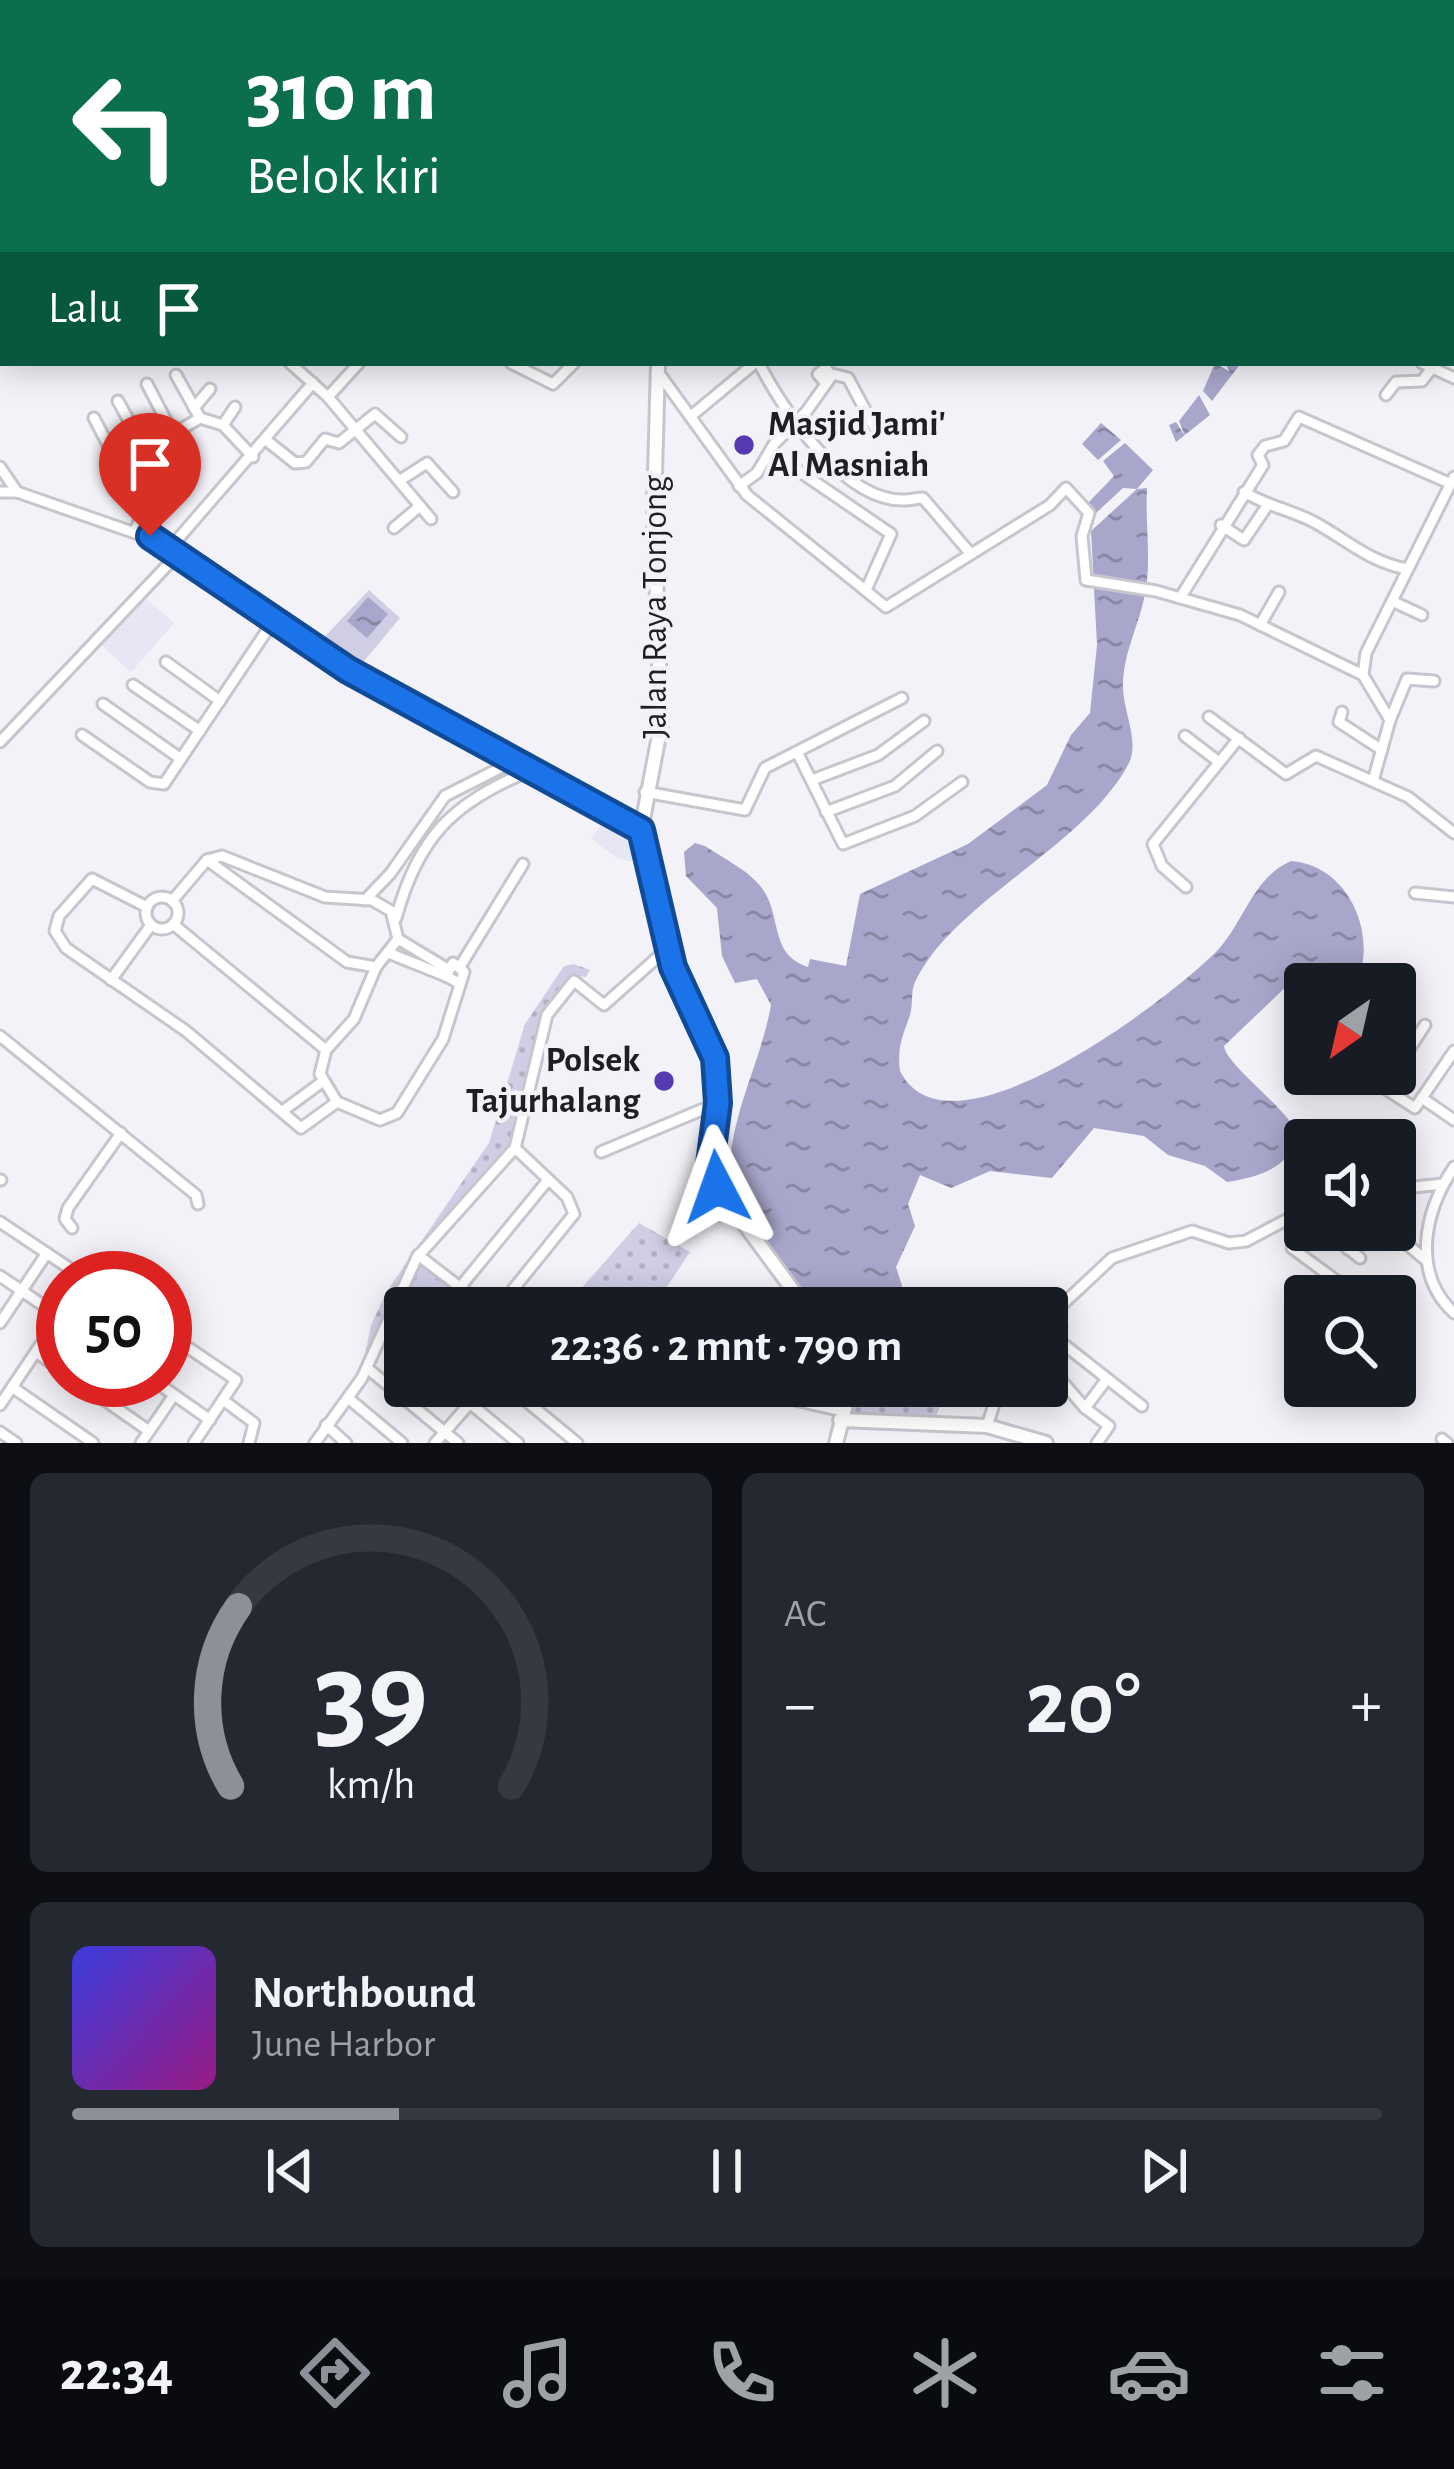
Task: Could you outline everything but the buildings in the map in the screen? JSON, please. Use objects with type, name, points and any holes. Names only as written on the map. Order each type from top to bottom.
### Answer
[{"type":"main road","name":"Jalan Raya Tonjong","points":[[657,367],[654,511],[662,725],[641,830],[668,948],[715,1058],[718,1103],[710,1145],[717,1187],[791,1287]]},
{"type":"main road","points":[[836,1443],[844,1407]]},
{"type":"main road","points":[[842,1415],[987,1426],[1046,1443]]},
{"type":"street","points":[[422,0],[434,0]]},
{"type":"street","points":[[293,366],[328,397],[431,519]]},
{"type":"street","points":[[328,397],[355,366]]},
{"type":"street","points":[[517,366],[553,384],[571,366]]},
{"type":"street","points":[[691,416],[755,366]]},
{"type":"street","points":[[761,366],[795,424],[836,468],[899,499],[923,498],[970,554]]},
{"type":"street","points":[[1386,395],[1396,382],[1422,381],[1427,366],[1454,378]]},
{"type":"street","points":[[657,367],[739,486],[889,608],[1050,505],[1066,488],[1090,512],[1082,541],[1084,578],[1148,589],[1260,625],[1363,675],[1390,720]]},
{"type":"street","points":[[176,375],[197,413],[223,425],[253,457]]},
{"type":"street","points":[[739,486],[757,472],[774,443],[795,424],[828,377],[848,378],[877,432]]},
{"type":"street","points":[[0,742],[175,550],[313,383]]},
{"type":"street","points":[[148,384],[173,434]]},
{"type":"street","points":[[94,418],[118,466],[173,434],[197,413],[210,389]]},
{"type":"street","points":[[118,401],[145,450]]},
{"type":"street","points":[[223,425],[235,407]]},
{"type":"street","points":[[266,440],[295,464],[306,462],[326,440],[339,443],[379,414],[401,436]]},
{"type":"street","points":[[1180,598],[1221,525],[1263,465],[1258,455],[1263,448],[1284,442],[1299,417],[1452,480],[1366,653],[1363,675]]},
{"type":"street","points":[[399,481],[427,464],[453,492]]},
{"type":"street","points":[[0,467],[17,492]]},
{"type":"street","points":[[819,483],[836,468]]},
{"type":"street","points":[[796,469],[891,534],[866,590]]},
{"type":"street","points":[[0,492],[17,492],[76,517],[135,530],[175,550],[348,670],[527,772],[641,830]]},
{"type":"street","points":[[1244,492],[1267,506],[1310,520],[1377,563],[1407,569]]},
{"type":"street","points":[[135,530],[149,503]]},
{"type":"street","points":[[394,528],[420,506]]},
{"type":"street","points":[[1221,525],[1244,540],[1267,506]]},
{"type":"street","points":[[1260,625],[1279,592]]},
{"type":"street","points":[[1394,602],[1422,615]]},
{"type":"street","points":[[82,735],[156,785],[164,784],[274,620]]},
{"type":"street","points":[[166,662],[220,700]]},
{"type":"street","points":[[1373,781],[1407,679],[1434,681]]},
{"type":"street","points":[[133,685],[200,731]]},
{"type":"street","points":[[645,792],[745,810],[760,772],[902,698]]},
{"type":"street","points":[[104,704],[181,759]]},
{"type":"street","points":[[1342,712],[1339,722],[1346,730],[1382,750]]},
{"type":"street","points":[[1209,716],[1286,774],[1316,756],[1417,802],[1454,833]]},
{"type":"street","points":[[812,781],[878,755],[924,721]]},
{"type":"street","points":[[1185,736],[1219,762]]},
{"type":"street","points":[[1186,886],[1154,854],[1155,841],[1239,738]]},
{"type":"street","points":[[826,812],[895,786],[937,751]]},
{"type":"street","points":[[797,752],[846,844],[915,816],[962,782]]},
{"type":"street","points":[[364,899],[390,874],[446,796],[510,762]]},
{"type":"street","points":[[523,864],[460,965],[449,975],[443,1039],[397,1113],[380,1120],[337,1102],[322,1082],[326,1050],[354,1019],[376,967],[391,954],[398,939],[395,918],[413,871],[447,816],[465,800],[527,772]]},
{"type":"street","points":[[172,901],[207,860],[234,858],[337,901],[380,903],[395,918]]},
{"type":"street","points":[[207,860],[347,962],[376,967]]},
{"type":"street","points":[[1170,875],[1182,866]]},
{"type":"street","points":[[152,925],[147,907],[92,879],[59,916],[55,931],[61,942],[186,1031],[304,1129],[337,1102]]},
{"type":"street","points":[[1415,893],[1454,897]]},
{"type":"street","points":[[147,907],[161,897],[172,901],[178,912],[173,924],[163,929],[152,925]]},
{"type":"street","points":[[173,924],[326,1050]]},
{"type":"street","points":[[111,980],[152,925]]},
{"type":"street","points":[[398,939],[449,975]]},
{"type":"street","points":[[400,1287],[420,1254],[515,1148],[547,1015],[567,987],[582,984],[604,1005],[668,948]]},
{"type":"street","points":[[391,954],[449,975],[464,973],[460,965]]},
{"type":"street","points":[[1416,1039],[1425,1025]]},
{"type":"street","points":[[0,1036],[196,1195],[199,1204]]},
{"type":"street","points":[[1395,1095],[1415,1108],[1454,1051]]},
{"type":"street","points":[[1442,1068],[1454,1076]]},
{"type":"street","points":[[284,1110],[322,1082]]},
{"type":"street","points":[[1422,1098],[1454,1120]]},
{"type":"street","points":[[601,1152],[718,1103]]},
{"type":"street","points":[[72,1228],[65,1219],[68,1208],[122,1133]]},
{"type":"street","points":[[515,1148],[567,1197],[572,1221],[516,1287]]},
{"type":"street","points":[[1453,1170],[1431,1210],[1427,1261],[1433,1290],[1454,1313]]},
{"type":"street","points":[[420,1254],[460,1286],[548,1180]]},
{"type":"street","points":[[1416,1187],[1443,1184]]},
{"type":"street","points":[[1068,1299],[1112,1258],[1192,1231],[1228,1243],[1246,1241],[1284,1221]]},
{"type":"street","points":[[0,1222],[44,1251]]},
{"type":"street","points":[[1296,1251],[1329,1275]]},
{"type":"street","points":[[1351,1251],[1360,1258]]},
{"type":"street","points":[[1415,1251],[1427,1261]]},
{"type":"street","points":[[0,1323],[36,1269]]},
{"type":"street","points":[[0,1276],[36,1300]]},
{"type":"street","points":[[315,1443],[368,1368],[384,1331]]},
{"type":"street","points":[[192,1350],[236,1380],[196,1439],[209,1443]]},
{"type":"street","points":[[0,1405],[36,1352]]},
{"type":"street","points":[[1068,1352],[1142,1406]]},
{"type":"street","points":[[368,1368],[458,1443]]},
{"type":"street","points":[[1084,1408],[1107,1378]]},
{"type":"street","points":[[12,1387],[93,1443]]},
{"type":"street","points":[[1068,1389],[1109,1426],[1097,1443]]},
{"type":"street","points":[[348,1399],[402,1443]]},
{"type":"street","points":[[223,1400],[254,1423],[249,1443]]},
{"type":"street","points":[[115,1407],[149,1431]]},
{"type":"street","points":[[141,1443],[166,1407]]},
{"type":"street","points":[[191,1407],[210,1420]]},
{"type":"street","points":[[436,1443],[464,1407]]},
{"type":"street","points":[[474,1407],[518,1443]]},
{"type":"street","points":[[533,1407],[577,1443]]},
{"type":"street","points":[[815,1407],[842,1415]]},
{"type":"street","points":[[987,1426],[993,1407]]},
{"type":"street","points":[[326,1425],[346,1443]]},
{"type":"street","points":[[0,1432],[16,1443]]},
{"type":"shaded area","points":[[369,590],[400,618],[355,672],[315,647]]},
{"type":"shaded area","points":[[139,593],[174,623],[131,672],[97,641]]},
{"type":"shaded area","points":[[606,818],[632,833],[640,864],[617,858],[591,838]]},
{"type":"shaded area","points":[[564,966],[590,970],[586,977],[569,975],[545,1009],[507,1150],[409,1264],[399,1287],[390,1287],[489,1143],[525,1024]]},
{"type":"shaded area","points":[[639,1223],[690,1252],[667,1287],[583,1287]]},
{"type":"shaded area","points":[[423,1259],[457,1287],[404,1287]]},
{"type":"shaded area","points":[[384,1297],[384,1321],[362,1371],[371,1325]]},
{"type":"shaded area","points":[[851,1407],[940,1407],[935,1419],[848,1416]]},
{"type":"water","points":[[1214,366],[1230,372],[1227,366],[1239,366],[1212,401],[1203,391]]},
{"type":"water","points":[[1199,395],[1210,415],[1185,435],[1179,421]]},
{"type":"water","points":[[1176,422],[1185,435],[1176,442],[1169,425]]},
{"type":"water","points":[[1101,423],[1121,440],[1098,460],[1082,444]]},
{"type":"water","points":[[1125,443],[1153,470],[1137,489],[1123,488],[1096,513],[1087,504],[1114,476],[1103,461]]},
{"type":"water","points":[[1147,488],[1146,588],[1124,671],[1123,694],[1133,745],[1129,763],[1083,821],[958,925],[933,953],[914,986],[900,1071],[926,1096],[964,1100],[1009,1089],[1059,1066],[1154,1004],[1216,952],[1267,878],[1291,861],[1311,865],[1343,889],[1361,925],[1362,963],[1284,963],[1284,989],[1224,1046],[1234,1063],[1288,1119],[1284,1160],[1272,1168],[1227,1182],[1205,1166],[1168,1155],[1144,1136],[1094,1128],[1052,1178],[990,1171],[951,1188],[920,1175],[908,1204],[915,1226],[896,1267],[902,1287],[801,1287],[731,1192],[737,1120],[771,1005],[757,979],[735,983],[722,956],[717,908],[686,876],[684,852],[695,843],[705,846],[756,881],[768,898],[781,943],[795,961],[808,967],[810,959],[846,966],[860,894],[968,844],[1047,785],[1071,735],[1090,713],[1097,645],[1091,531],[1137,489]]},
{"type":"water","points":[[368,597],[388,614],[367,638],[347,621]]},
{"type":"place","name":"Masjid Jami' Al Masniah","points":[[744,445]]},
{"type":"place","name":"Polsek Tajurhalang","points":[[664,1081]]},
{"type":"route","points":[[150,536],[348,670],[527,772],[641,830],[673,967],[715,1058],[718,1103],[710,1164],[717,1187]]}]
